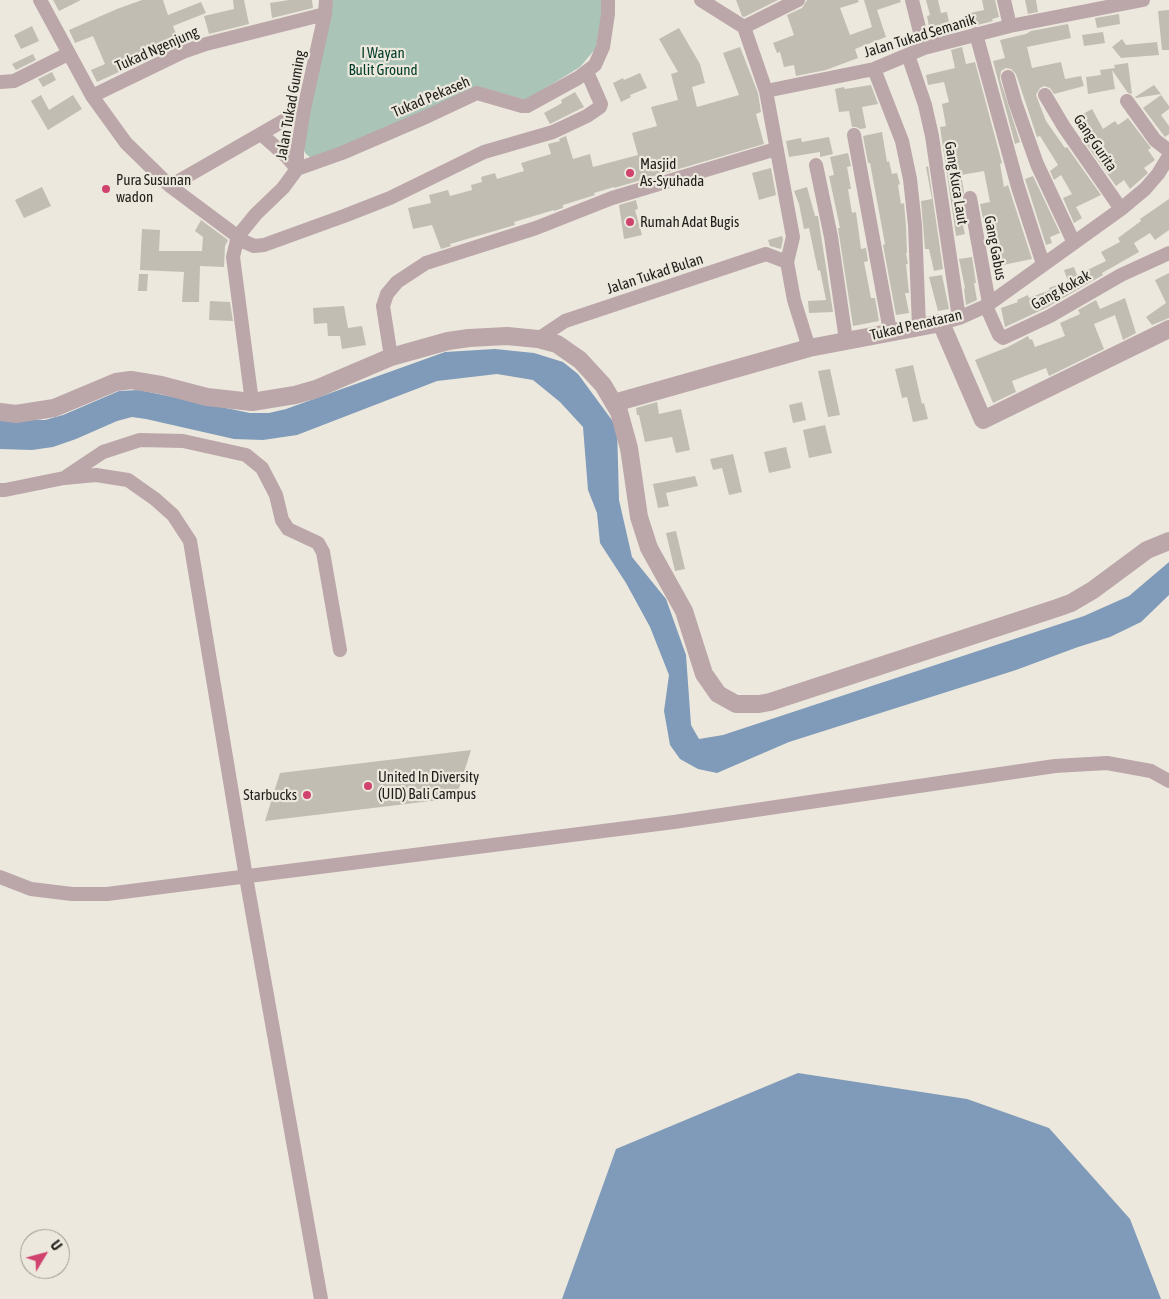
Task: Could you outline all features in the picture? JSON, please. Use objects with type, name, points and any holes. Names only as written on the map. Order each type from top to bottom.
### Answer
[{"type":"street","points":[[40,0],[92,96],[126,143],[170,186],[245,242],[254,246],[264,246],[390,198],[484,152],[553,132],[579,120],[600,107],[601,104],[587,72]]},
{"type":"street","name":"Tukad Pekaseh","points":[[297,169],[350,150],[477,93],[527,106],[587,72],[599,58],[603,47],[608,0]]},
{"type":"street","points":[[701,0],[744,27],[766,91],[793,237],[786,262],[794,300],[809,348]]},
{"type":"street","points":[[744,27],[798,0]]},
{"type":"street","points":[[912,0],[924,48]]},
{"type":"street","points":[[1004,0],[1010,26]]},
{"type":"street","name":"Jalan Tukad Semanik","points":[[766,91],[874,69],[924,48],[976,34],[1143,0]]},
{"type":"street","name":"Tukad Ngenjung","points":[[92,96],[183,52],[326,7]]},
{"type":"street","name":"Jalan Tukad Guming","points":[[252,402],[233,258],[238,236],[256,214],[283,188],[297,169],[297,152],[304,109],[326,7]]},
{"type":"street","points":[[976,34],[1018,187],[1043,264]]},
{"type":"street","points":[[0,82],[14,81],[68,54]]},
{"type":"street","name":"Gang Kuca Laut","points":[[908,55],[921,92],[932,136],[959,318]]},
{"type":"street","points":[[874,69],[902,141],[910,179],[915,225],[919,326]]},
{"type":"street","points":[[1008,77],[1037,164],[1074,242]]},
{"type":"street","name":"Gang Gurita","points":[[1045,95],[1121,209]]},
{"type":"street","points":[[1126,101],[1155,140],[1169,151]]},
{"type":"street","points":[[170,186],[304,109]]},
{"type":"street","points":[[261,134],[287,156],[297,169]]},
{"type":"street","points":[[854,135],[890,331]]},
{"type":"street","points":[[391,356],[382,306],[387,294],[397,282],[426,264],[536,228],[612,198],[776,149]]},
{"type":"street","name":"Tukad Penataran","points":[[614,403],[809,348],[959,318],[988,305],[1121,209],[1145,189],[1158,174],[1169,156]]},
{"type":"street","points":[[816,165],[831,237],[846,340]]},
{"type":"street","name":"Gang Gabus","points":[[970,198],[988,305]]},
{"type":"street","name":"Gang Kokak","points":[[988,305],[999,335],[1003,338],[1050,316],[1121,275],[1169,253]]},
{"type":"street","name":"Jalan Tukad Bulan","points":[[538,339],[565,321],[766,254],[786,262]]},
{"type":"street","points":[[941,323],[983,420],[1169,329]]},
{"type":"street","points":[[0,412],[16,414],[54,408],[116,382],[131,380],[161,385],[208,397],[252,402],[316,389],[391,356],[448,341],[507,336],[538,339],[558,344],[580,360],[603,385],[614,403],[627,437],[639,517],[649,548],[684,611],[704,674],[718,694],[736,704],[770,702],[1071,603],[1093,590],[1147,550],[1169,541]]},
{"type":"street","points":[[64,478],[102,452],[140,440],[183,441],[246,455],[262,468],[276,495],[282,520],[288,529],[318,543],[323,552],[340,650]]},
{"type":"street","points":[[0,490],[64,478],[96,475],[128,480],[156,499],[173,515],[190,541],[246,877],[321,1299]]},
{"type":"street","points":[[0,877],[31,889],[72,894],[107,894],[674,822],[1055,766],[1107,763],[1151,771],[1169,781]]},
{"type":"green space","name":"I Wayan Bulit Ground","points":[[332,0],[602,0],[602,11],[596,48],[580,67],[526,100],[480,87],[317,158],[311,158],[305,153],[303,147]]},
{"type":"water","points":[[495,349],[534,353],[563,362],[578,374],[617,427],[619,500],[632,557],[666,599],[686,655],[691,725],[699,739],[723,735],[1084,616],[1129,596],[1169,562],[1169,595],[1141,622],[1110,637],[1016,670],[789,742],[717,773],[698,769],[680,759],[670,745],[664,711],[669,675],[650,627],[626,583],[600,543],[597,513],[588,490],[583,427],[560,402],[533,380],[497,374],[437,381],[297,435],[263,440],[234,439],[132,417],[117,421],[53,447],[32,450],[0,449],[0,419],[45,420],[63,415],[119,391],[139,390],[250,413],[269,413],[286,409],[445,352]]},
{"type":"water","points":[[798,1073],[967,1099],[1049,1128],[1130,1219],[1161,1299],[562,1299],[616,1149]]},
{"type":"building","points":[[53,0],[81,0],[59,11]]},
{"type":"building","points":[[142,0],[163,0],[168,15],[201,2],[206,13],[173,26],[180,44],[97,82],[91,70],[105,64],[93,36],[75,43],[69,30]]},
{"type":"building","points":[[233,0],[244,0],[249,24],[209,34],[204,16],[234,9]]},
{"type":"building","points":[[289,0],[312,0],[313,8],[272,18],[270,3]]},
{"type":"building","points":[[736,0],[778,0],[744,17]]},
{"type":"building","points":[[807,0],[858,0],[859,2],[840,8],[850,35],[872,27],[864,0],[900,0],[901,2],[877,10],[886,37],[855,49],[858,58],[826,70],[796,76],[794,65],[784,67],[780,52],[777,53],[773,43],[794,35],[787,15],[802,8]]},
{"type":"building","points":[[926,0],[938,0],[941,13],[947,12],[949,22],[971,19],[970,13],[984,10],[982,0],[995,0],[999,17],[992,19],[993,21],[931,37],[927,16],[930,15]]},
{"type":"building","points":[[1025,0],[1036,0],[1038,12],[1028,14]]},
{"type":"building","points":[[1169,10],[1169,50],[1162,50],[1158,11]]},
{"type":"building","points":[[1119,14],[1120,24],[1097,28],[1095,18]]},
{"type":"building","points":[[1068,24],[1071,38],[1027,47],[1032,68],[1061,62],[1065,79],[1081,76],[1084,86],[1054,94],[1050,88],[1044,86],[1040,88],[1036,95],[1046,121],[1101,195],[1076,207],[1082,218],[1074,223],[1063,198],[1072,194],[1061,175],[1054,180],[1050,171],[1058,165],[1040,136],[1037,137],[1016,74],[1011,69],[1006,68],[1001,71],[1000,79],[1020,142],[1015,144],[993,61],[1005,58],[1000,40],[1031,31]]},
{"type":"building","points":[[32,26],[39,41],[21,49],[14,35]]},
{"type":"building","points":[[679,28],[700,64],[705,83],[692,87],[697,107],[739,95],[723,53],[740,47],[758,93],[761,112],[756,114],[764,144],[594,193],[595,195],[563,205],[563,208],[514,222],[515,225],[450,244],[451,246],[441,249],[432,225],[413,229],[408,208],[431,203],[429,195],[448,190],[450,196],[472,190],[471,185],[482,182],[481,177],[495,173],[497,179],[524,171],[521,163],[551,154],[548,144],[560,141],[559,139],[566,136],[573,159],[590,154],[593,167],[638,155],[632,133],[657,126],[651,107],[678,100],[671,74],[678,72],[659,39]]},
{"type":"building","points":[[1103,32],[1105,43],[1084,46],[1082,35]]},
{"type":"building","points":[[1122,39],[1126,45],[1157,42],[1159,55],[1121,58],[1112,47]]},
{"type":"building","points":[[962,47],[966,64],[975,62],[1002,163],[1000,164],[1004,187],[1008,185],[1032,259],[993,267],[980,204],[990,202],[984,171],[961,175],[964,192],[961,199],[964,216],[961,217],[965,234],[956,236],[940,127],[946,126],[942,104],[949,102],[944,82],[928,85],[926,75],[955,68],[951,50]]},
{"type":"building","points":[[33,54],[36,60],[16,70],[12,64]]},
{"type":"building","points":[[1128,63],[1132,94],[1128,93],[1112,70],[1115,89],[1088,94],[1086,77],[1101,75],[1100,70],[1115,68],[1114,65]]},
{"type":"building","points":[[52,72],[56,80],[43,87],[38,79]]},
{"type":"building","points":[[640,73],[647,88],[630,95],[631,97],[621,102],[613,83]]},
{"type":"building","points":[[871,85],[878,104],[862,107],[866,128],[852,127],[849,111],[839,112],[835,89]]},
{"type":"building","points":[[1154,85],[1161,94],[1135,97]]},
{"type":"building","points":[[575,92],[584,107],[550,124],[544,113],[562,103],[561,100]]},
{"type":"building","points":[[41,95],[49,110],[73,95],[82,109],[48,130],[31,101]]},
{"type":"building","points":[[1161,95],[1169,106],[1169,109],[1161,115],[1169,126],[1169,134],[1165,137],[1143,108]]},
{"type":"building","points":[[1092,109],[1103,129],[1115,121],[1118,125],[1128,118],[1151,148],[1148,150],[1155,160],[1144,168],[1148,173],[1130,189],[1124,180],[1116,186],[1081,137],[1085,134],[1076,118]]},
{"type":"building","points":[[882,132],[887,162],[889,161],[892,174],[897,173],[900,184],[898,185],[901,204],[904,203],[906,226],[908,264],[906,264],[909,293],[905,293],[909,313],[896,315],[883,245],[885,244],[863,136]]},
{"type":"building","points":[[829,137],[833,154],[820,157],[820,152],[789,157],[786,141],[801,138],[802,142]]},
{"type":"building","points":[[848,153],[851,166],[847,167],[851,189],[848,189],[852,213],[856,212],[861,249],[866,248],[868,261],[864,262],[871,298],[875,298],[879,321],[853,326],[838,228],[840,228],[829,176],[834,175],[830,157]]},
{"type":"building","points":[[928,166],[943,269],[934,271],[929,249],[925,249],[921,201],[932,199],[926,167]]},
{"type":"building","points":[[771,168],[776,195],[759,200],[752,173]]},
{"type":"building","points":[[1033,176],[1060,233],[1050,237],[1052,243],[1046,245],[1025,179]]},
{"type":"building","points":[[42,187],[51,206],[24,218],[15,200]]},
{"type":"building","points":[[807,187],[815,216],[818,216],[833,312],[809,313],[808,301],[826,300],[809,228],[804,229],[799,204],[794,191]]},
{"type":"building","points":[[1169,199],[1169,230],[1155,240],[1150,233],[1134,243],[1139,252],[1046,308],[1005,327],[1001,308],[1018,302],[1017,300],[1028,295],[1029,298],[1068,281],[1064,270],[1074,267],[1077,275],[1106,261],[1101,252],[1120,242],[1118,238],[1141,221],[1140,219]]},
{"type":"building","name":"Rumah Adat Bugis","points":[[636,200],[638,209],[635,210],[642,235],[624,239],[619,205]]},
{"type":"building","points":[[201,220],[228,240],[225,246],[224,267],[200,266],[199,302],[182,302],[184,272],[140,270],[142,229],[160,230],[159,251],[202,251],[203,237],[195,231]]},
{"type":"building","points":[[782,236],[781,249],[770,246],[768,240]]},
{"type":"building","points":[[972,257],[977,300],[966,305],[965,288],[959,259]]},
{"type":"building","points":[[1169,273],[1169,318],[1152,325],[1146,317],[1166,303],[1155,280]]},
{"type":"building","points":[[139,274],[148,274],[147,291],[138,291]]},
{"type":"building","points":[[942,275],[949,309],[938,311],[929,277]]},
{"type":"building","points":[[1125,298],[1136,333],[1123,340],[1115,315],[1094,324],[1104,349],[1049,376],[1046,368],[1012,381],[1016,392],[993,403],[975,360],[1008,347],[1028,336],[1030,340],[1032,339],[1035,347],[1065,336],[1060,323],[1080,314],[1078,310],[1096,300],[1100,309]]},
{"type":"building","points":[[210,301],[230,302],[233,321],[209,320]]},
{"type":"building","points":[[344,306],[348,328],[362,326],[366,345],[342,349],[340,336],[328,336],[327,323],[314,324],[313,308]]},
{"type":"building","points":[[913,365],[922,404],[924,403],[928,419],[913,422],[907,397],[902,398],[895,369]]},
{"type":"building","points":[[830,369],[840,415],[828,417],[818,371]]},
{"type":"building","points":[[657,402],[659,414],[681,409],[690,450],[676,453],[672,437],[645,442],[636,408]]},
{"type":"building","points":[[802,402],[806,420],[793,423],[789,405]]},
{"type":"building","points":[[825,425],[832,453],[809,458],[803,430]]},
{"type":"building","points":[[786,447],[791,468],[769,473],[764,452]]},
{"type":"building","points":[[733,454],[742,492],[729,495],[722,468],[713,470],[710,459]]},
{"type":"building","points":[[695,476],[698,486],[666,493],[669,506],[658,508],[653,484]]},
{"type":"building","points":[[676,531],[685,569],[675,571],[666,533]]},
{"type":"building","name":"United In Diversity (UID) Bali Campus","points":[[471,750],[456,798],[265,821],[280,773]]},
{"type":"place","name":"Masjid As-Syuhada","points":[[630,173]]},
{"type":"place","name":"Pura Susunan wadon","points":[[106,189]]},
{"type":"place","name":"Rumah Adat Bugis","points":[[630,222]]},
{"type":"place","name":"United In Diversity (UID) Bali Campus","points":[[368,786]]},
{"type":"place","name":"Starbucks","points":[[307,795]]}]
